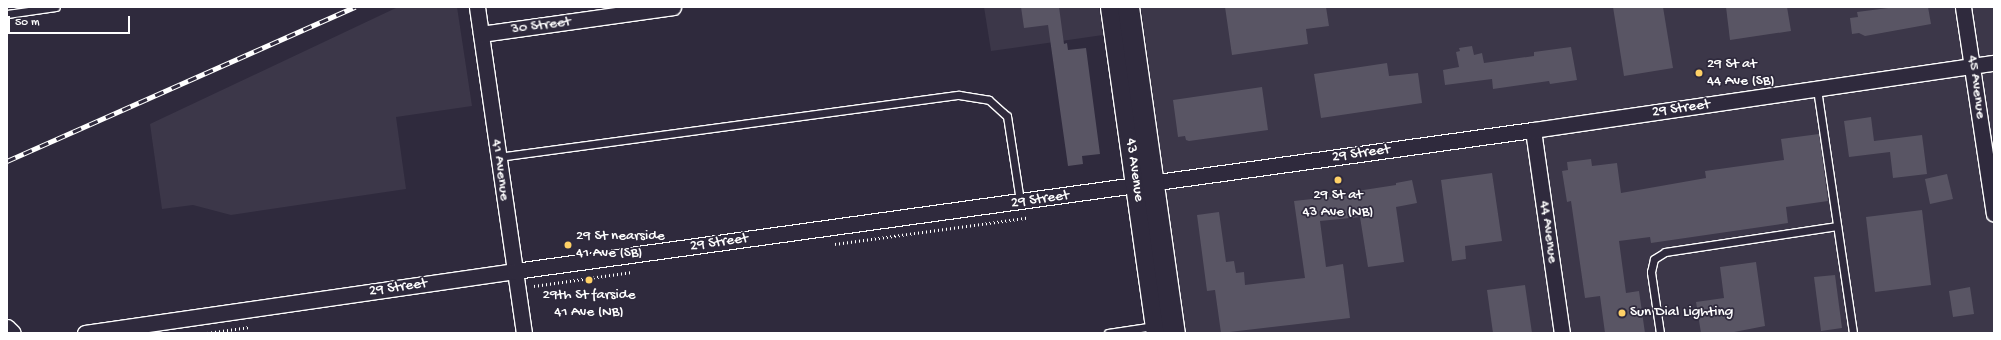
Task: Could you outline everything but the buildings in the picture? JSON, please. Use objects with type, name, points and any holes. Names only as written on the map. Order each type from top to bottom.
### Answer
[{"type":"street","name":"41 Avenue","points":[[477,7],[524,333]]},
{"type":"street","name":"30 Street","points":[[481,34],[673,7]]},
{"type":"street","name":"43 Avenue","points":[[1111,7],[1145,185]]},
{"type":"street","name":"43 Avenue","points":[[1128,7],[1145,185],[1162,331]]},
{"type":"street","name":"45 Avenue","points":[[1963,7],[1973,65],[1994,214]]},
{"type":"street","name":"29 Street","points":[[85,333],[515,271],[1145,185],[1533,130],[1994,62]]},
{"type":"street","name":"44 Avenue","points":[[1533,130],[1562,333]]},
{"type":"street","points":[[7,327],[13,333]]},
{"type":"lane","points":[[7,14],[56,7]]},
{"type":"lane","points":[[1817,89],[1853,333]]},
{"type":"lane","points":[[498,157],[959,95],[989,100],[1007,116],[1020,202]]},
{"type":"lane","points":[[1660,333],[1651,272],[1654,259],[1665,252],[1837,226]]},
{"type":"lane","points":[[1108,333],[1162,331]]},
{"type":"path","points":[[830,245],[1032,217]]},
{"type":"path","points":[[542,285],[636,272]]},
{"type":"shaded area","points":[[398,7],[457,7],[472,106],[396,117],[406,189],[231,215],[193,205],[162,209],[150,124]]},
{"type":"shaded area","points":[[984,7],[1099,7],[1103,35],[991,51]]},
{"type":"shaded area","points":[[1141,7],[1994,7],[1994,333],[1184,333]]},
{"type":"railway","points":[[7,161],[355,7]]},
{"type":"place","name":"29 St at 44 Ave (SB)","points":[[1699,73]]},
{"type":"place","name":"29 St at 43 Ave (NB)","points":[[1338,180]]},
{"type":"place","name":"29 St nearside 41 Ave (SB)","points":[[568,245]]},
{"type":"place","name":"29th St farside 41 Ave (NB)","points":[[589,280]]},
{"type":"place","name":"Sun Dial Lighting","points":[[1622,313]]}]
